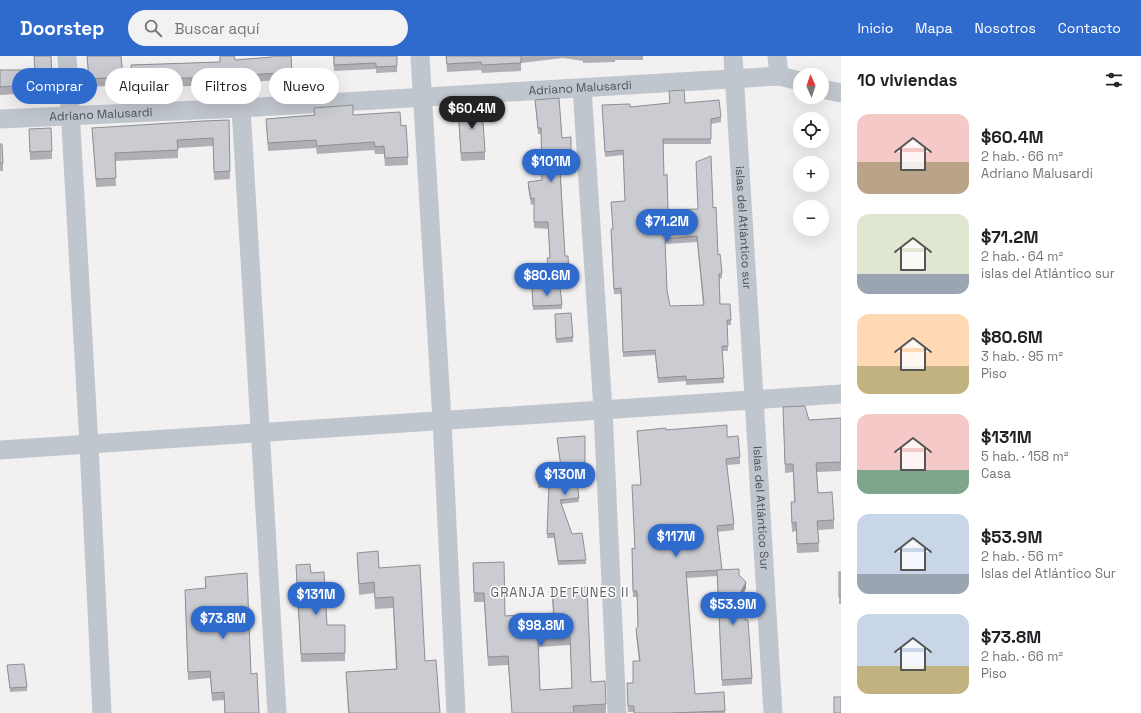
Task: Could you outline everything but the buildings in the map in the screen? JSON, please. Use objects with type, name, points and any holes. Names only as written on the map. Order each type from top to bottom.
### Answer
[{"type":"street","points":[[67,56],[89,444],[102,713]]},
{"type":"street","points":[[420,56],[442,420],[456,713]]},
{"type":"street","name":"islas del Atlántico sur","points":[[733,56],[753,400]]},
{"type":"street","points":[[777,56],[779,76]]},
{"type":"street","name":"Adriano Malusardi","points":[[0,119],[241,108],[779,76],[793,79]]},
{"type":"street","points":[[582,88],[603,410],[617,713]]},
{"type":"street","points":[[829,90],[841,93]]},
{"type":"street","points":[[241,108],[277,713]]},
{"type":"street","points":[[0,450],[841,394]]},
{"type":"street","name":"Islas del Atlántico Sur","points":[[753,400],[760,475],[773,713]]},
{"type":"district","name":"GRANJA DE FUNES II","points":[[560,592]]}]
